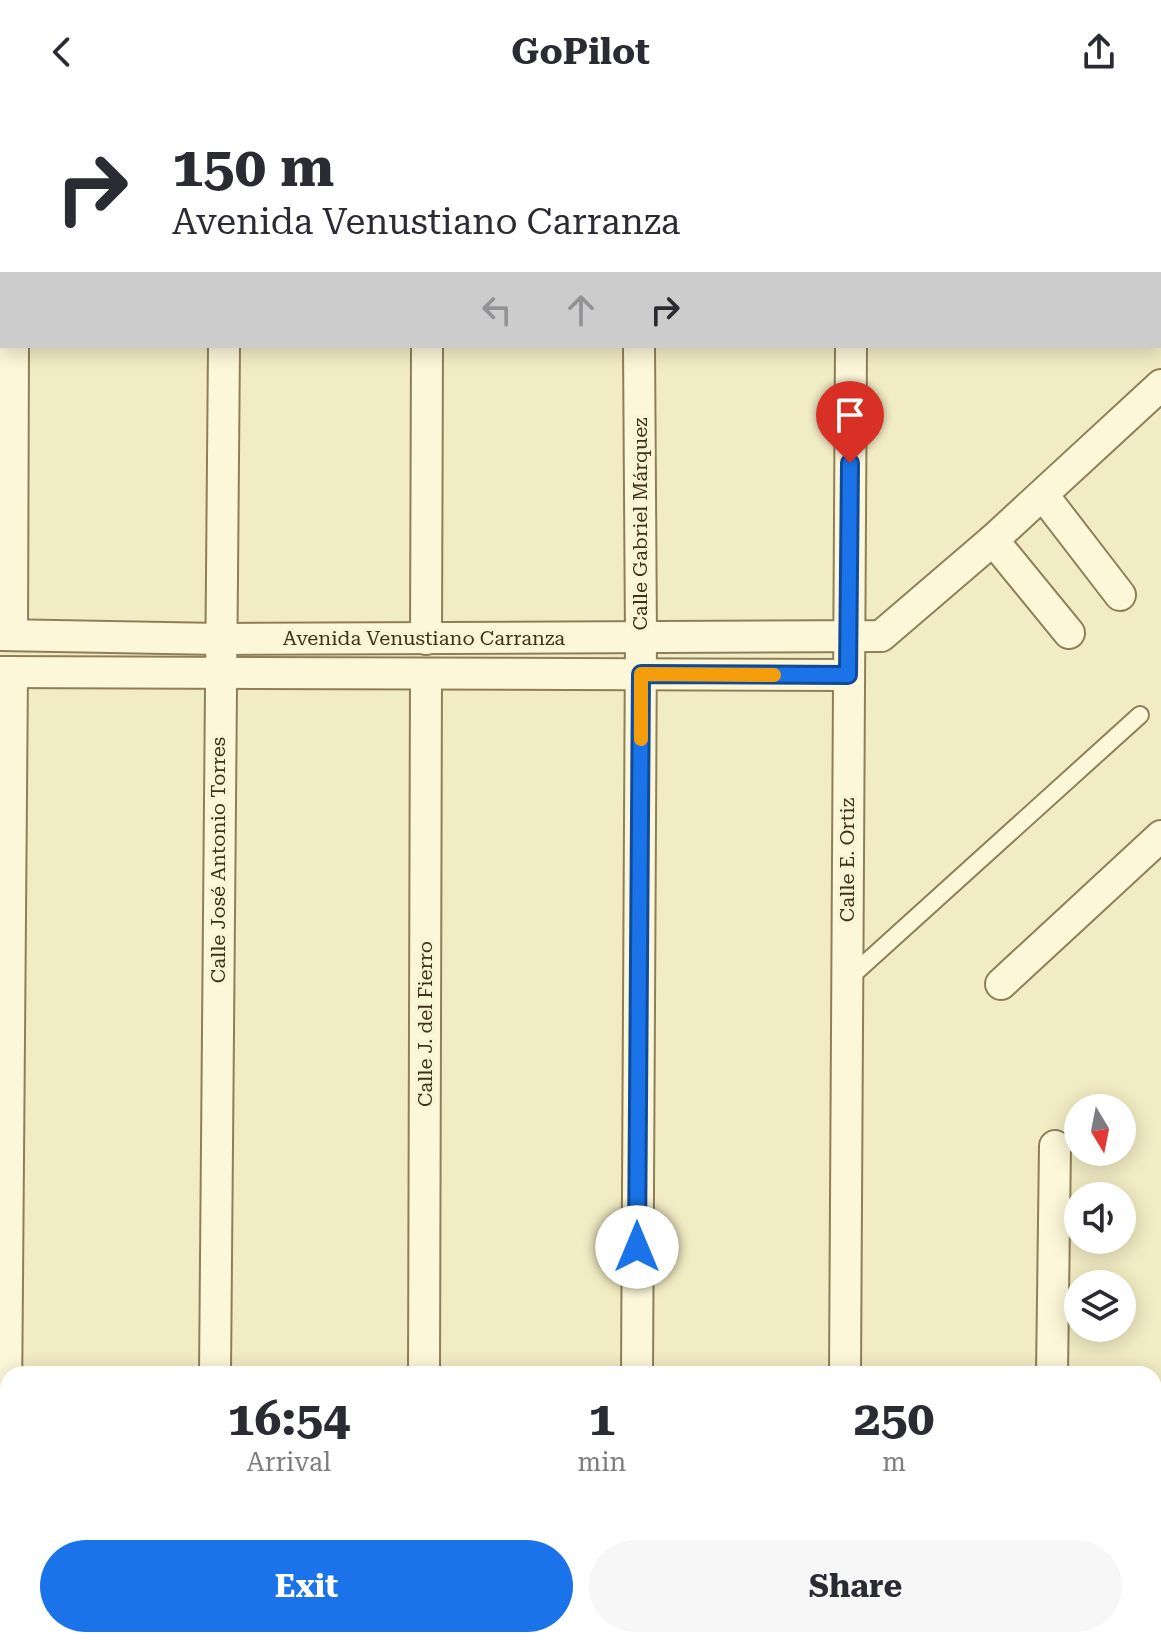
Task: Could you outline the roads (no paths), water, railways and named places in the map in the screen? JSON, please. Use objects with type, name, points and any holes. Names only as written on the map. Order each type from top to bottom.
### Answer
[{"type":"street","points":[[6,635],[13,348]]},
{"type":"street","name":"Calle José Antonio Torres","points":[[215,1366],[224,348]]},
{"type":"street","points":[[426,639],[427,348]]},
{"type":"street","name":"Calle Gabriel Márquez","points":[[637,1366],[641,674],[639,348]]},
{"type":"street","name":"Calle E. Ortiz","points":[[845,1366],[851,348]]},
{"type":"street","name":"Avenida Venustiano Carranza","points":[[6,635],[220,639],[881,636],[993,540],[1161,385]]},
{"type":"street","points":[[1043,495],[1120,595]]},
{"type":"street","points":[[993,540],[1069,633]]},
{"type":"street","points":[[6,672],[8,1366]]},
{"type":"street","name":"Avenida Venustiano Carranza","points":[[6,672],[848,675]]},
{"type":"street","name":"Calle J. del Fierro","points":[[424,1366],[426,674]]},
{"type":"street","points":[[1001,984],[1161,836]]},
{"type":"street","points":[[1052,1366],[1055,1146]]},
{"type":"lane","points":[[847,980],[1140,715]]}]
